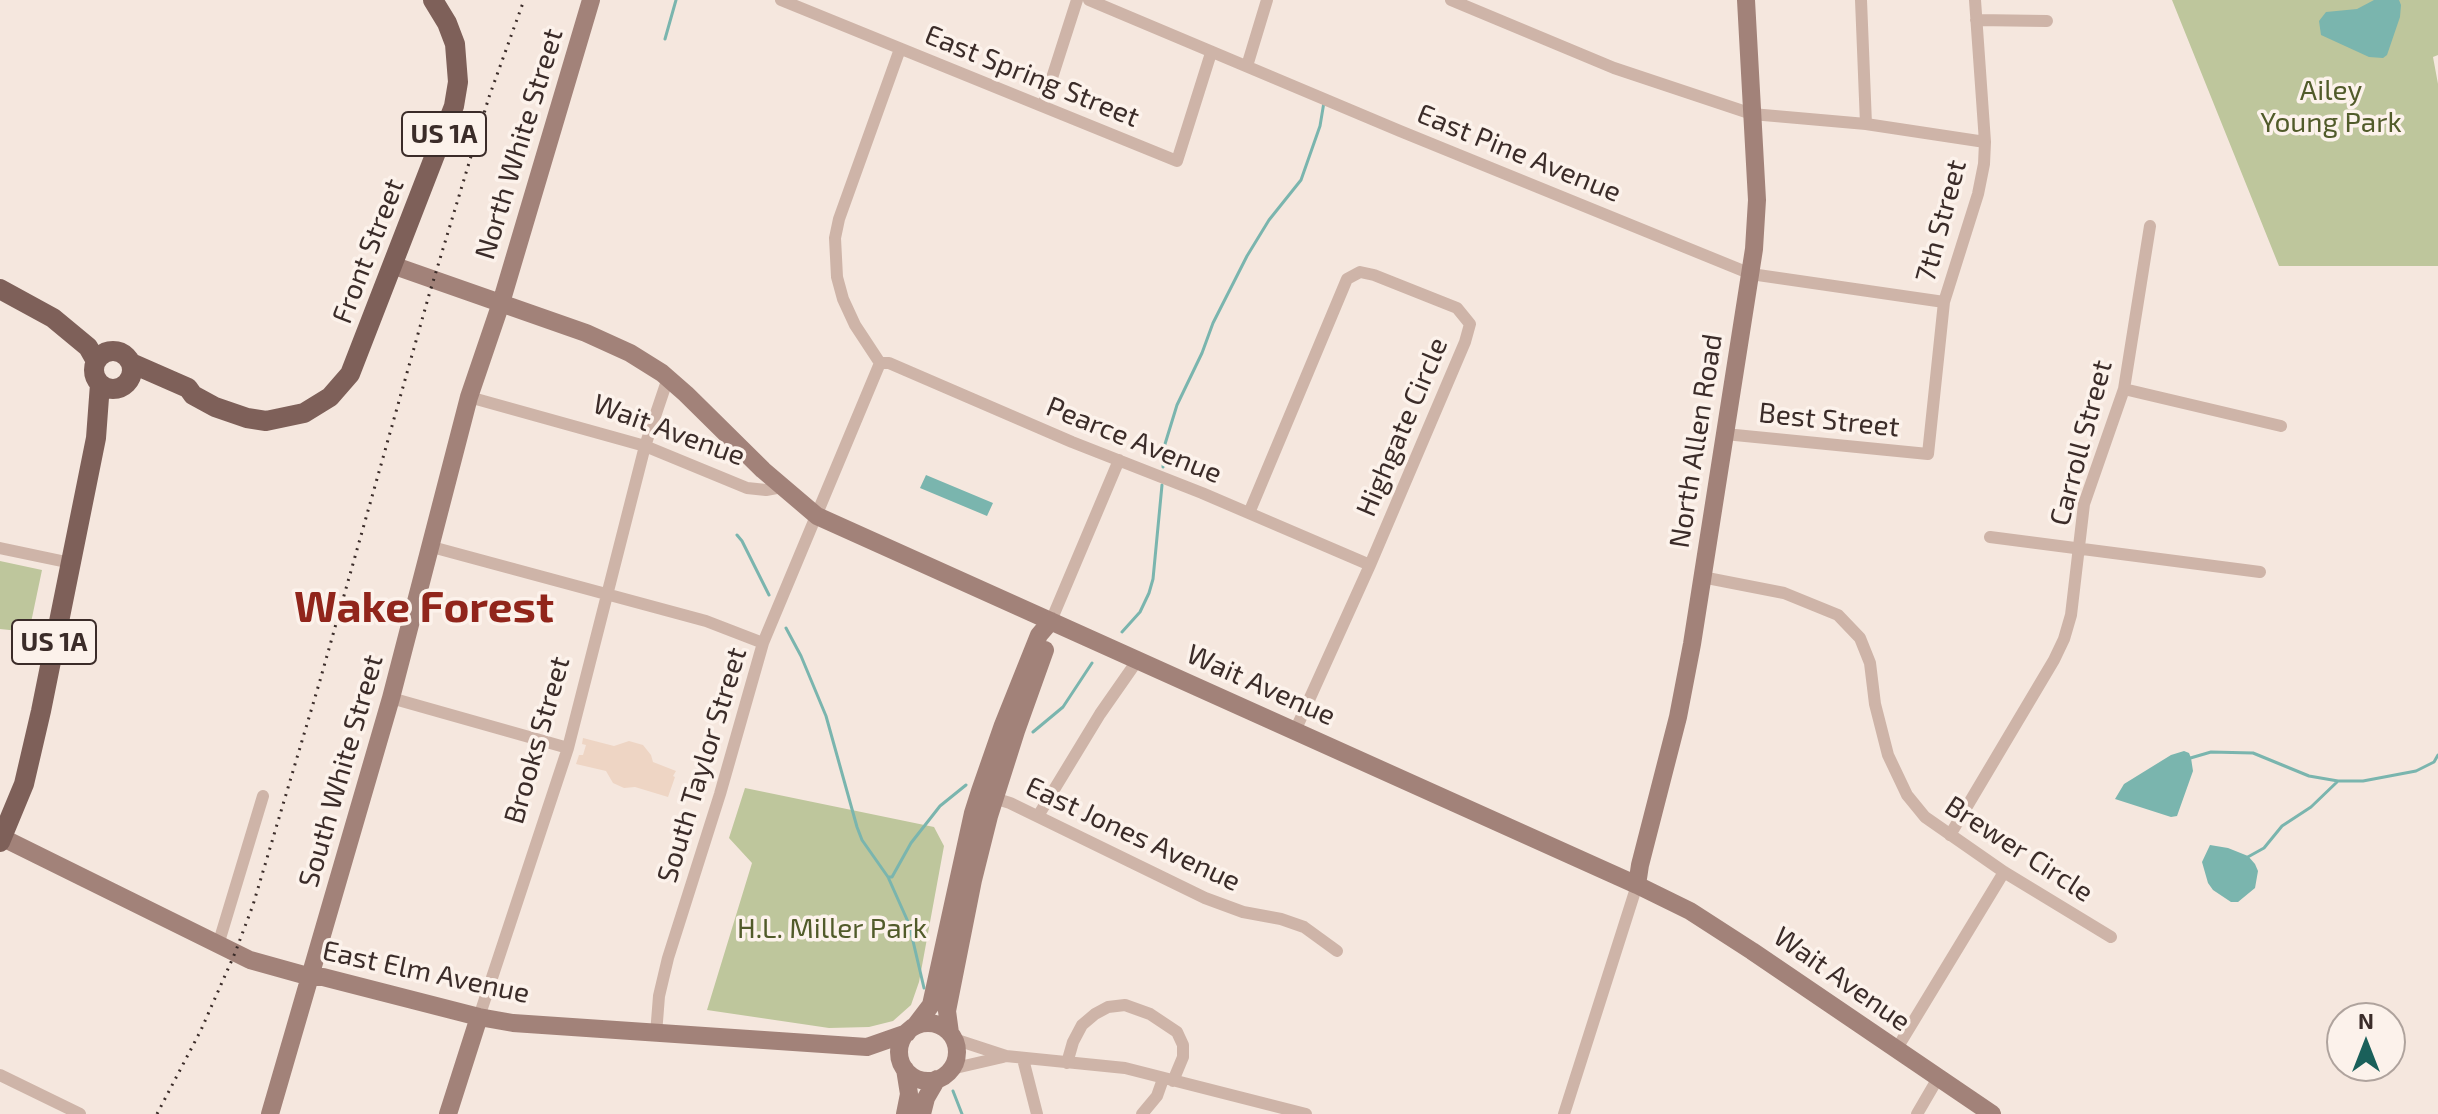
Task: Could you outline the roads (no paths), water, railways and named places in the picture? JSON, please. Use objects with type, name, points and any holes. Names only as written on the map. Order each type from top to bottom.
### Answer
[{"type":"main road","name":"Front Street","points":[[120,379],[152,381],[193,395],[215,407],[266,421],[304,413],[330,397],[350,374],[447,128],[457,93],[455,44],[433,0]]},
{"type":"main road","points":[[0,289],[53,318],[71,323],[104,356],[95,375],[120,379]]},
{"type":"main road","name":"US 1A","points":[[1,840],[24,784],[96,438],[120,379],[123,354],[104,356]]},
{"type":"street","name":"North White Street","points":[[501,303],[591,0]]},
{"type":"street","name":"East Spring Street","points":[[781,0],[1177,161],[1211,53]]},
{"type":"street","points":[[1043,106],[1077,0]]},
{"type":"street","name":"East Pine Avenue","points":[[1089,0],[1751,274],[1944,302]]},
{"type":"street","points":[[1247,66],[1267,0]]},
{"type":"street","points":[[1451,0],[1614,68],[1752,114],[1866,124],[1985,142]]},
{"type":"street","name":"North Allen Road","points":[[1637,885],[1678,717],[1751,274],[1757,200],[1746,0]]},
{"type":"street","points":[[1861,0],[1866,124]]},
{"type":"street","name":"7th Street","points":[[1928,454],[1944,302],[1978,194],[1985,142],[1975,0]]},
{"type":"street","points":[[1976,20],[2047,21]]},
{"type":"street","points":[[880,363],[855,325],[843,299],[837,277],[835,238],[900,49]]},
{"type":"street","name":"Carroll Street","points":[[1950,835],[2064,639],[2071,615],[2084,504],[2124,389],[2150,226]]},
{"type":"street","points":[[392,265],[630,353],[668,378],[782,487]]},
{"type":"street","name":"Highgate Circle","points":[[1249,513],[1347,279],[1360,272],[1374,275],[1457,308],[1470,324],[1465,342],[1295,731]]},
{"type":"street","name":"South White Street","points":[[270,1114],[391,698],[469,397],[501,303]]},
{"type":"street","name":"Pearce Avenue","points":[[880,363],[889,363],[1370,565]]},
{"type":"street","name":"South Taylor Street","points":[[656,1034],[659,996],[668,958],[763,643],[880,363]]},
{"type":"street","name":"Brooks Street","points":[[448,1114],[568,748],[645,446],[668,378]]},
{"type":"street","points":[[2124,389],[2281,426]]},
{"type":"street","name":"Wait Avenue","points":[[469,397],[645,446],[747,488],[766,490],[782,487],[817,516],[1637,885],[1690,911],[1992,1114]]},
{"type":"street","name":"Best Street","points":[[1725,434],[1928,454]]},
{"type":"street","points":[[922,1114],[926,1098],[957,1054],[947,1011],[973,880],[994,798],[1049,640],[1051,621],[1119,460]]},
{"type":"street","points":[[1990,537],[2260,572]]},
{"type":"street","points":[[432,547],[706,621],[763,643]]},
{"type":"street","points":[[0,548],[71,563]]},
{"type":"street","name":"Brewer Circle","points":[[1702,577],[1784,593],[1838,615],[1860,638],[1870,663],[1875,704],[1888,755],[1907,795],[1925,817],[2004,872],[2111,937]]},
{"type":"street","points":[[905,1114],[909,1094],[901,1040],[931,1005],[980,791],[1039,635],[1051,621]]},
{"type":"street","points":[[1038,816],[1100,714],[1137,661]]},
{"type":"street","points":[[391,698],[568,748]]},
{"type":"street","points":[[218,945],[263,796]]},
{"type":"street","name":"East Jones Avenue","points":[[994,798],[1038,816],[1205,898],[1243,912],[1304,927],[1337,951]]},
{"type":"street","name":"East Elm Avenue","points":[[1,840],[250,960],[311,977],[323,977],[513,1023],[867,1047],[903,1065]]},
{"type":"street","points":[[1896,1050],[2004,872]]},
{"type":"street","points":[[1564,1114],[1637,885]]},
{"type":"street","points":[[1067,1063],[1082,1025],[1108,1007],[1125,1005],[1150,1014],[1177,1032],[1183,1045],[1183,1057],[1142,1114]]},
{"type":"street","points":[[911,1030],[935,1024],[952,1036],[1006,1056],[1125,1068],[1274,1110],[1306,1114]]},
{"type":"street","name":"East Elm Avenue","points":[[867,1047],[911,1030]]},
{"type":"street","points":[[903,1065],[921,1080],[1006,1056]]},
{"type":"street","points":[[1023,1059],[1037,1114]]},
{"type":"street","points":[[0,1075],[80,1114]]},
{"type":"street","points":[[1917,1114],[1938,1078]]},
{"type":"water","points":[[2374,0],[2399,0],[2401,5],[2400,17],[2387,55],[2383,58],[2369,57],[2321,35],[2319,21],[2326,12],[2357,9]]},
{"type":"water","points":[[926,475],[993,503],[987,516],[920,488]]},
{"type":"water","points":[[2184,751],[2189,753],[2193,771],[2177,816],[2171,817],[2115,799],[2124,784],[2171,755]]},
{"type":"water","points":[[2210,845],[2248,856],[2255,864],[2258,871],[2255,888],[2238,902],[2231,902],[2208,883],[2202,862]]},
{"type":"waterway","points":[[665,39],[676,0]]},
{"type":"waterway","points":[[1163,467],[1165,444],[1177,405],[1213,323],[1269,220],[1301,180],[1320,126],[1324,102]]},
{"type":"waterway","points":[[1122,632],[1140,612],[1153,579],[1162,485]]},
{"type":"waterway","points":[[737,535],[769,595]]},
{"type":"waterway","points":[[786,628],[826,716],[862,840],[888,877],[909,924],[924,988]]},
{"type":"waterway","points":[[1033,732],[1063,707],[1092,663]]},
{"type":"waterway","points":[[2187,759],[2211,752],[2253,753],[2309,776],[2363,781],[2416,771],[2434,762],[2438,755]]},
{"type":"waterway","points":[[2246,858],[2264,848],[2282,826],[2311,807],[2337,782]]},
{"type":"waterway","points":[[888,877],[892,877],[911,843],[940,806],[966,785]]},
{"type":"waterway","points":[[953,1091],[962,1114]]},
{"type":"railway","points":[[157,1114],[201,1030],[253,905],[429,295],[489,97],[524,0]]},
{"type":"district","name":"Wake Forest","points":[[424,607]]},
{"type":"park label","name":"Ailey Young Park","points":[[2331,107]]},
{"type":"park label","name":"H.L. Miller Park","points":[[832,929]]}]
